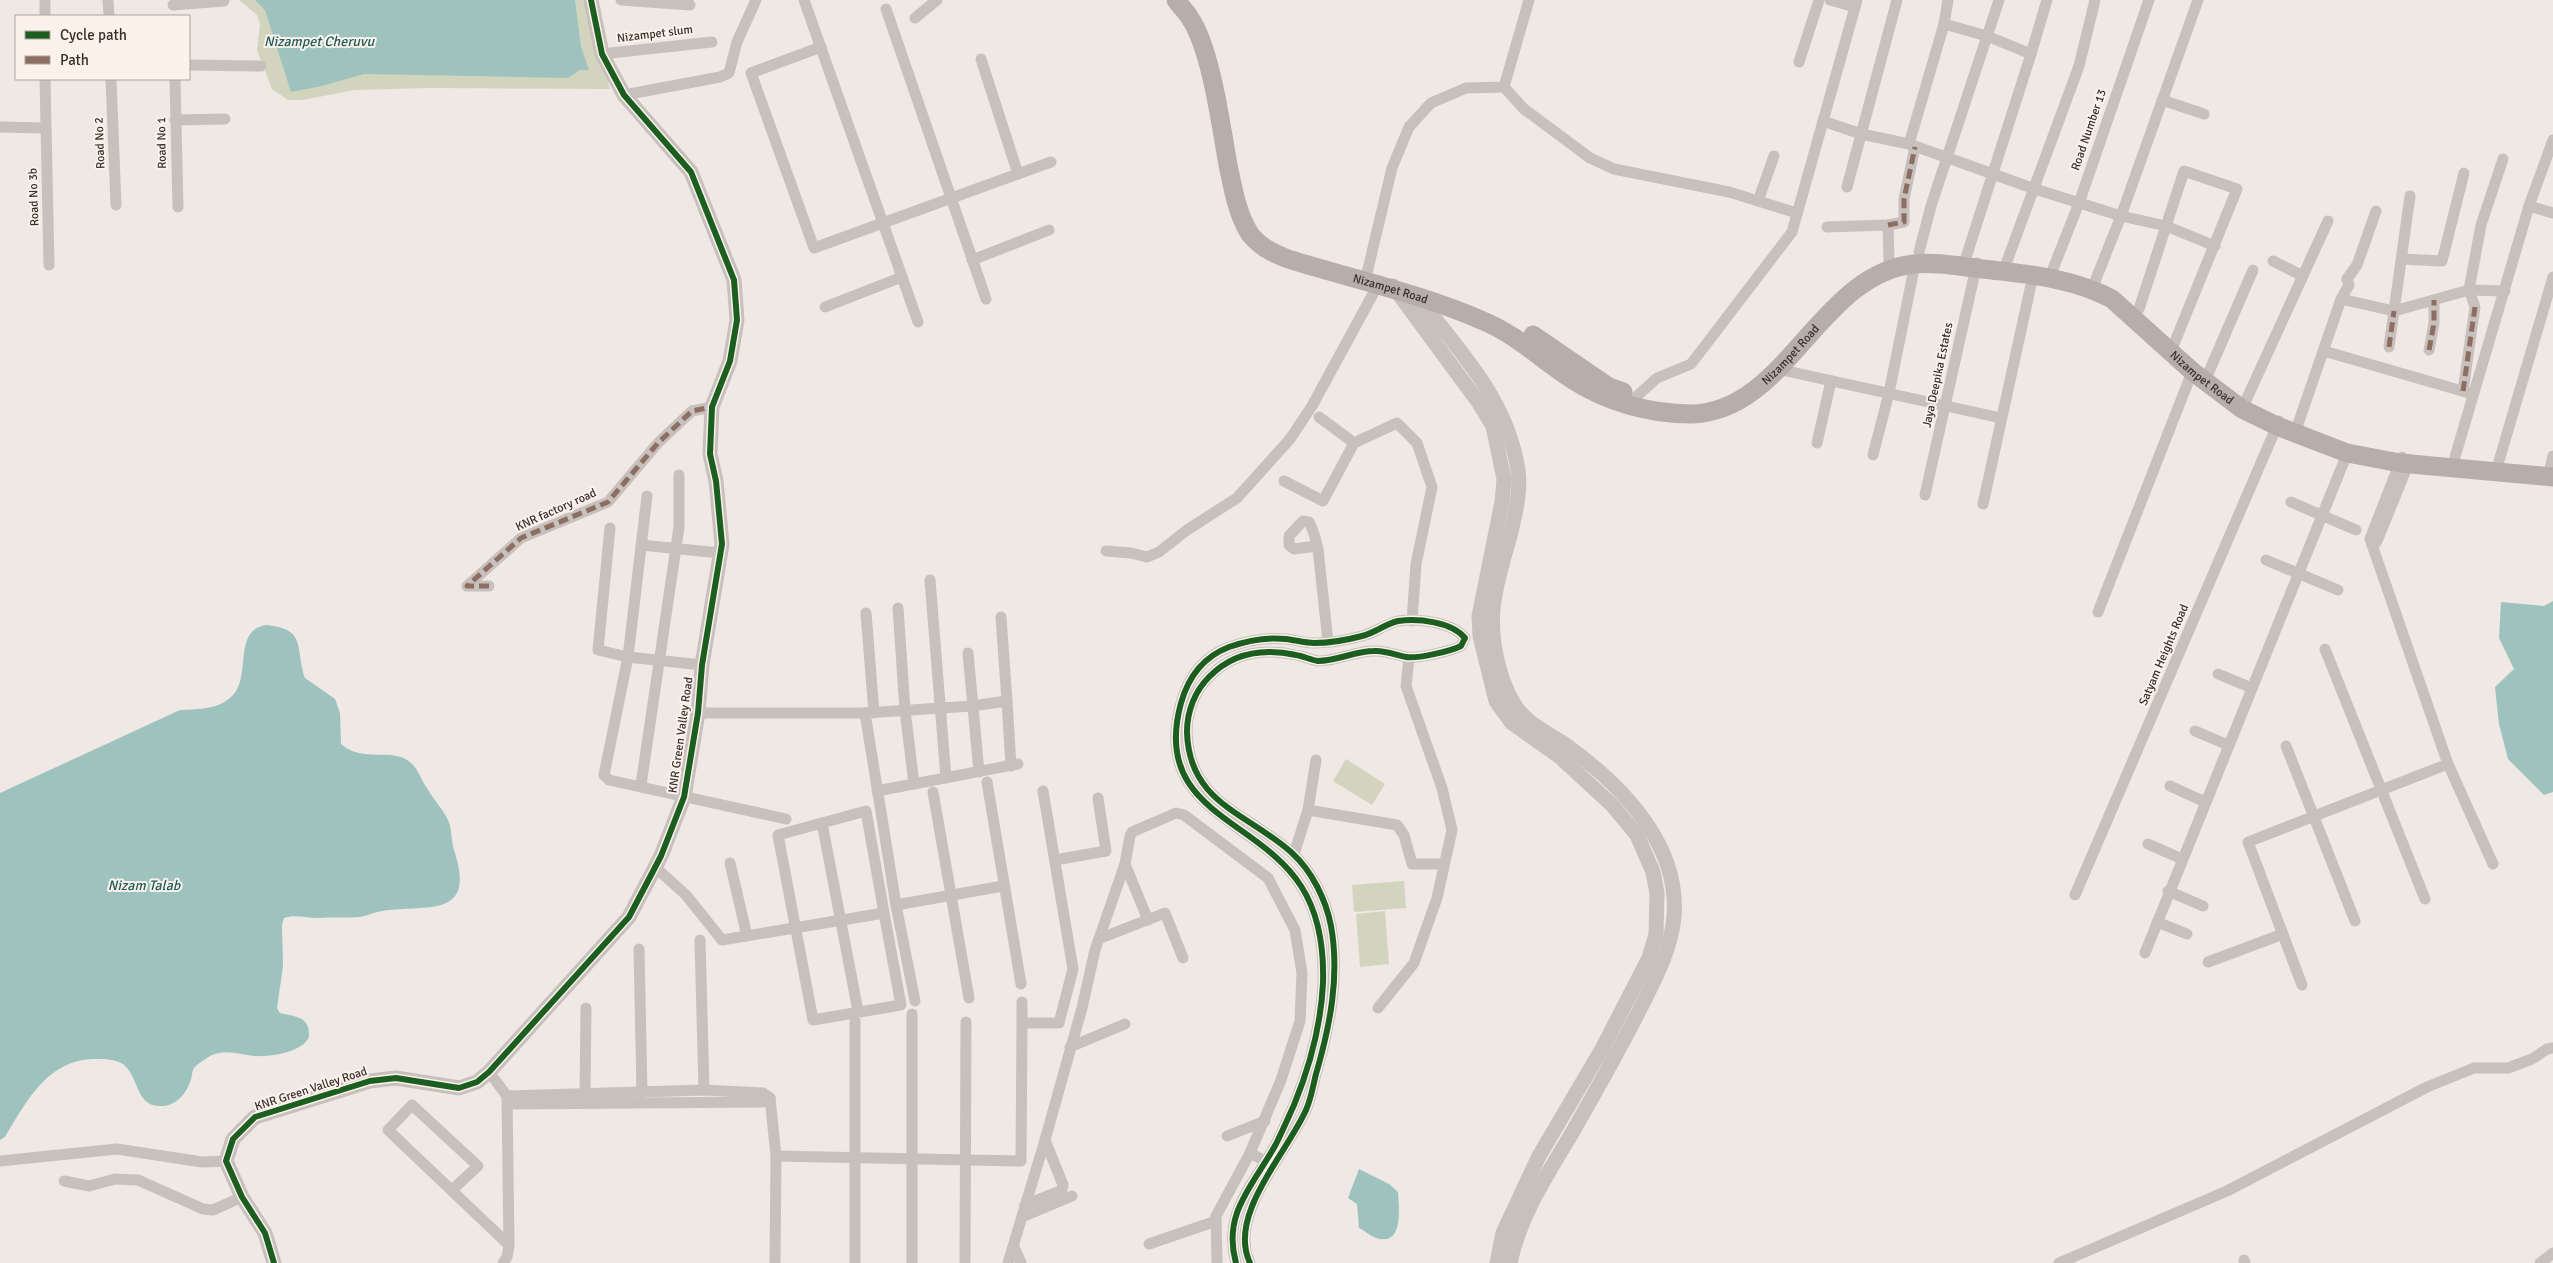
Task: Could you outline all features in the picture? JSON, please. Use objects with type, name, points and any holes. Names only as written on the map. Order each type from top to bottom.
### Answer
[{"type":"main road","name":"Nizampet Road","points":[[1176,0],[1191,18],[1200,37],[1240,214],[1251,235],[1270,252],[1288,259],[1484,309],[1506,319],[1609,387],[1637,396],[1680,403],[1702,401],[1732,391],[1766,364],[1837,293],[1859,276],[1889,261],[1917,258],[2042,274],[2077,274],[2138,309],[2201,373]]},
{"type":"main road","name":"Nizampet Road","points":[[1190,0],[1198,11],[1216,61],[1246,196],[1255,221],[1273,240],[1293,250],[1480,319],[1507,332],[1572,380],[1605,398],[1651,410],[1687,414],[1710,411],[1746,396],[1778,369],[1840,301],[1879,274],[1917,258]]},
{"type":"main road","name":"Nizampet Road","points":[[2094,285],[2201,373],[2244,405],[2287,426],[2349,449],[2406,459],[2552,467]]},
{"type":"main road","name":"Nizampet Road","points":[[2406,459],[2455,457],[2552,467]]},
{"type":"street","points":[[45,0],[45,15]]},
{"type":"street","points":[[108,0],[108,15]]},
{"type":"street","name":"KNR Green Valley Road","points":[[226,1160],[233,1139],[255,1117],[370,1081],[396,1078],[459,1088],[477,1082],[489,1072],[629,917],[655,867],[684,797],[698,713],[702,665],[722,544],[717,489],[710,454],[712,407],[730,361],[737,320],[734,280],[691,172],[624,95],[602,54],[591,0]]},
{"type":"street","points":[[621,0],[690,5]]},
{"type":"street","points":[[624,95],[720,77],[729,73],[740,35],[756,0]]},
{"type":"street","points":[[804,0],[918,322]]},
{"type":"street","points":[[915,18],[937,0]]},
{"type":"street","points":[[1504,87],[1529,0]]},
{"type":"street","points":[[1799,62],[1819,0]]},
{"type":"street","points":[[1637,396],[1657,378],[1691,364],[1792,232],[1856,4],[1830,0]]},
{"type":"street","points":[[1847,187],[1897,0]]},
{"type":"street","points":[[1827,226],[1888,225],[1904,222],[1904,199],[1912,145],[1944,24],[1948,0]]},
{"type":"street","points":[[1873,455],[1889,393],[1917,258],[1998,0]]},
{"type":"street","name":"Jaya Deepika Estates","points":[[1926,495],[1945,406],[1970,264],[1993,174],[2032,54],[2047,0]]},
{"type":"street","points":[[2004,268],[2035,189],[2079,66],[2095,0]]},
{"type":"street","name":"Road Number 13","points":[[1983,504],[2001,418],[2042,274],[2079,203],[2149,0]]},
{"type":"street","points":[[2094,285],[2121,216],[2198,0]]},
{"type":"street","points":[[173,7],[224,1]]},
{"type":"street","points":[[886,9],[986,299]]},
{"type":"street","points":[[1944,24],[1987,36],[2032,54]]},
{"type":"street","name":"Nizampet slum","points":[[602,54],[712,42]]},
{"type":"street","points":[[821,47],[751,73],[814,248],[1051,162]]},
{"type":"street","points":[[981,59],[1018,174]]},
{"type":"street","points":[[190,66],[261,66]]},
{"type":"street","name":"Road No 3b","points":[[45,80],[49,265]]},
{"type":"street","name":"Road No 2","points":[[111,80],[116,205]]},
{"type":"street","name":"Road No 1","points":[[174,80],[178,207]]},
{"type":"street","points":[[1106,552],[1131,553],[1147,557],[1159,552],[1187,530],[1237,498],[1290,439],[1391,285],[1392,168],[1409,127],[1431,103],[1466,88],[1504,87],[1524,109],[1598,162],[1614,169],[1729,192],[1797,213]]},
{"type":"street","points":[[2162,100],[2204,114]]},
{"type":"street","points":[[176,120],[225,119]]},
{"type":"street","points":[[1823,121],[1862,134],[1912,145],[2035,189],[2121,216],[2166,226],[2215,246]]},
{"type":"street","points":[[0,127],[45,128]]},
{"type":"street","points":[[2455,457],[2475,395],[2529,206],[2553,140]]},
{"type":"street","points":[[1758,201],[1774,156]]},
{"type":"street","points":[[2463,391],[2475,307],[2470,290],[2482,225],[2503,159]]},
{"type":"street","points":[[2138,309],[2184,171],[2237,189],[2174,344]]},
{"type":"street","points":[[2402,259],[2442,261],[2464,173]]},
{"type":"street","points":[[2389,347],[2410,196]]},
{"type":"street","points":[[2529,206],[2553,213]]},
{"type":"street","name":"Satyam Heights Road","points":[[2075,895],[2287,426],[2324,351],[2341,299],[2349,285],[2347,279],[2356,265],[2376,211]]},
{"type":"street","points":[[2244,405],[2328,221]]},
{"type":"street","points":[[1888,225],[1889,261]]},
{"type":"street","points":[[972,260],[1049,230]]},
{"type":"street","points":[[2273,261],[2303,276]]},
{"type":"street","points":[[2098,612],[2201,373],[2253,270]]},
{"type":"street","points":[[825,307],[902,277]]},
{"type":"street","points":[[2499,461],[2553,277]]},
{"type":"street","points":[[1236,1263],[1231,1245],[1233,1224],[1240,1206],[1273,1153],[1306,1109],[1320,1059],[1334,986],[1335,949],[1328,910],[1312,878],[1294,854],[1272,836],[1228,810],[1211,795],[1196,774],[1188,746],[1187,720],[1195,696],[1209,676],[1229,661],[1252,652],[1272,651],[1318,661],[1375,650],[1409,658],[1456,648],[1480,637],[1494,601],[1517,507],[1518,469],[1506,424],[1496,400],[1482,378],[1437,322],[1391,285]]},
{"type":"street","points":[[1391,285],[1479,403],[1492,426],[1504,479],[1502,502],[1479,616],[1480,637],[1496,701],[1512,723],[1560,757],[1612,805],[1637,835],[1653,872],[1658,914],[1656,934],[1649,958],[1602,1049],[1539,1156],[1503,1234],[1497,1263]]},
{"type":"street","points":[[2341,299],[2394,311],[2470,290],[2505,291]]},
{"type":"street","points":[[2429,350],[2434,323],[2434,300]]},
{"type":"street","points":[[1421,325],[1437,322]]},
{"type":"street","points":[[2324,351],[2475,395]]},
{"type":"street","points":[[1778,369],[2001,418]]},
{"type":"street","points":[[1817,443],[1831,381]]},
{"type":"street","name":"KNR factory road","points":[[489,586],[467,586],[521,538],[608,502],[658,443],[692,411],[712,407]]},
{"type":"street","points":[[1319,417],[1354,443]]},
{"type":"street","points":[[1284,481],[1322,501],[1354,443],[1397,423],[1417,443],[1432,487],[1416,564],[1412,621]]},
{"type":"street","points":[[2144,953],[2349,449]]},
{"type":"street","points":[[2406,459],[2377,541],[2372,547],[2448,764],[2493,864]]},
{"type":"street","points":[[640,786],[679,527],[678,474]]},
{"type":"street","points":[[647,496],[628,657],[604,775],[609,780],[786,819]]},
{"type":"street","points":[[2291,502],[2356,530]]},
{"type":"street","points":[[610,528],[598,650],[628,657],[702,665]]},
{"type":"street","points":[[641,546],[720,554]]},
{"type":"street","points":[[1317,546],[1328,642]]},
{"type":"street","points":[[2266,560],[2338,590]]},
{"type":"street","points":[[930,580],[938,708],[946,778]]},
{"type":"street","points":[[898,608],[905,710],[914,784]]},
{"type":"street","points":[[866,613],[869,713],[877,791],[896,905],[915,1001]]},
{"type":"street","points":[[877,791],[1014,765],[1007,701],[1002,617]]},
{"type":"street","points":[[1250,1263],[1246,1255],[1245,1230],[1254,1200],[1307,1070],[1318,1028],[1323,986],[1323,958],[1315,914],[1301,886],[1282,862],[1262,843],[1237,829],[1196,793],[1183,772],[1176,747],[1176,720],[1185,688],[1196,670],[1214,654],[1230,646],[1252,641],[1282,638],[1314,643],[1328,642],[1371,634],[1396,622],[1412,621],[1451,627],[1480,637],[1500,671],[1513,704],[1521,714],[1589,764],[1617,788],[1645,819],[1665,855],[1672,887],[1674,914],[1662,965],[1616,1057],[1534,1198],[1515,1239],[1510,1263]]},
{"type":"street","points":[[1371,634],[1375,650]]},
{"type":"street","points":[[2325,649],[2425,899]]},
{"type":"street","points":[[968,653],[979,772]]},
{"type":"street","points":[[1378,1008],[1414,963],[1437,898],[1452,830],[1442,788],[1406,686],[1409,658]]},
{"type":"street","points":[[2218,674],[2252,688]]},
{"type":"street","points":[[698,713],[869,713],[972,706],[1007,701]]},
{"type":"street","points":[[2195,731],[2228,745]]},
{"type":"street","points":[[2286,746],[2355,921]]},
{"type":"street","points":[[1294,854],[1308,810],[1316,760]]},
{"type":"street","points":[[2302,985],[2248,842],[2448,764]]},
{"type":"street","points":[[987,782],[1021,984]]},
{"type":"street","points":[[2170,786],[2205,802]]},
{"type":"street","points":[[1022,1023],[1059,1023],[1074,969],[1043,791]]},
{"type":"street","points":[[933,792],[969,998]]},
{"type":"street","points":[[1056,860],[1106,851],[1098,798]]},
{"type":"street","points":[[1308,810],[1397,825],[1404,835],[1412,864],[1444,864]]},
{"type":"street","points":[[866,811],[884,913],[901,1005],[856,1016],[813,1020],[778,835],[866,811]]},
{"type":"street","points":[[1008,1263],[1046,1140],[1082,1008],[1095,950],[1101,938],[1125,864],[1132,832],[1176,813],[1184,815],[1268,878],[1278,894],[1294,930],[1302,973],[1300,1021],[1265,1121],[1216,1216],[1217,1263]]},
{"type":"street","points":[[822,823],[841,920],[856,1016],[855,1263]]},
{"type":"street","points":[[1226,847],[1237,829]]},
{"type":"street","points":[[1242,859],[1254,840]]},
{"type":"street","points":[[2148,844],[2182,859]]},
{"type":"street","points":[[730,863],[747,936]]},
{"type":"street","points":[[1125,864],[1148,920]]},
{"type":"street","points":[[1292,875],[1303,866]]},
{"type":"street","points":[[655,867],[686,895],[722,940],[884,913]]},
{"type":"street","points":[[896,905],[1003,886]]},
{"type":"street","points":[[2168,891],[2203,906]]},
{"type":"street","points":[[1101,938],[1165,913],[1183,958]]},
{"type":"street","points":[[2156,922],[2187,934]]},
{"type":"street","points":[[2208,962],[2283,934]]},
{"type":"street","points":[[700,940],[704,1090]]},
{"type":"street","points":[[639,949],[642,1092]]},
{"type":"street","points":[[776,1156],[1022,1161],[1022,1002]]},
{"type":"street","points":[[585,1095],[586,1008]]},
{"type":"street","points":[[912,1014],[912,1263]]},
{"type":"street","points":[[965,1263],[966,1022]]},
{"type":"street","points":[[1070,1047],[1125,1024]]},
{"type":"street","points":[[2059,1263],[2226,1191],[2427,1087],[2474,1068],[2508,1068],[2532,1059],[2547,1049],[2553,1048]]},
{"type":"street","points":[[489,1072],[508,1100],[509,1245],[507,1257],[503,1263]]},
{"type":"street","points":[[508,1100],[704,1090],[763,1093],[770,1098],[776,1156],[775,1263]]},
{"type":"street","points":[[508,1100],[762,1102],[770,1098]]},
{"type":"street","points":[[452,1190],[478,1166],[412,1105],[388,1130],[509,1245]]},
{"type":"street","points":[[1227,1136],[1265,1121]]},
{"type":"street","points":[[1258,1136],[1273,1153]]},
{"type":"street","points":[[1025,1205],[1062,1190],[1063,1185],[1046,1140]]},
{"type":"street","points":[[0,1161],[117,1149],[202,1162],[226,1160],[242,1197],[265,1233],[274,1263]]},
{"type":"street","points":[[1250,1153],[1273,1153]]},
{"type":"street","points":[[64,1180],[89,1186],[115,1179],[138,1180],[162,1189],[203,1209],[213,1210],[242,1197]]},
{"type":"street","points":[[1022,1217],[1072,1196]]},
{"type":"street","points":[[1149,1244],[1216,1221]]},
{"type":"street","points":[[1014,1247],[1021,1263]]},
{"type":"street","points":[[2540,1263],[2553,1252]]},
{"type":"green space","name":"Nizampet Cheruvu","points":[[239,0],[584,0],[610,89],[429,88],[354,90],[303,100],[288,100],[272,89],[257,50],[260,24],[257,15]]},
{"type":"green space","points":[[1346,759],[1385,784],[1372,805],[1333,781]]},
{"type":"green space","points":[[1404,881],[1406,908],[1354,912],[1352,885]]},
{"type":"green space","points":[[1385,911],[1389,964],[1360,967],[1356,914]]},
{"type":"water","name":"Nizampet Cheruvu","points":[[255,0],[575,0],[581,47],[589,70],[580,70],[568,78],[364,74],[322,86],[291,92],[265,10]]},
{"type":"water","points":[[2553,601],[2553,792],[2544,795],[2508,759],[2499,724],[2495,687],[2514,669],[2499,638],[2501,602],[2544,606]]},
{"type":"water","name":"Nizam Talab","points":[[266,625],[279,627],[294,635],[305,678],[335,699],[340,713],[341,744],[359,753],[404,758],[416,769],[449,823],[459,872],[459,888],[453,898],[444,904],[431,907],[382,911],[360,917],[318,918],[296,916],[284,918],[282,925],[283,966],[277,1008],[280,1013],[301,1019],[307,1025],[309,1037],[300,1047],[268,1056],[228,1052],[212,1055],[194,1068],[189,1084],[181,1097],[173,1103],[163,1106],[148,1103],[143,1098],[131,1073],[121,1063],[106,1059],[82,1060],[66,1065],[42,1083],[22,1108],[5,1137],[0,1140],[0,793],[180,710],[210,708],[226,701],[235,693],[240,683],[248,637],[255,629]]},
{"type":"water","points":[[1359,1169],[1389,1184],[1398,1192],[1398,1224],[1396,1232],[1391,1237],[1385,1239],[1376,1238],[1359,1228],[1357,1204],[1348,1198]]},
{"type":"marked path","points":[[1888,225],[1904,222],[1904,199],[1915,147]]},
{"type":"marked path","points":[[2429,350],[2434,323],[2434,300]]},
{"type":"marked path","points":[[2463,391],[2475,307]]},
{"type":"marked path","points":[[2389,347],[2394,311]]},
{"type":"marked path","points":[[489,586],[467,586],[521,538],[608,502],[658,443],[692,411],[712,407]]},
{"type":"cycle path","points":[[274,1263],[265,1233],[242,1197],[226,1161],[233,1139],[255,1117],[370,1081],[396,1078],[459,1088],[477,1082],[489,1072],[629,917],[661,856],[684,797],[698,713],[702,665],[722,544],[716,481],[710,454],[712,407],[730,361],[737,320],[734,280],[691,172],[624,95],[602,54],[591,0]]},
{"type":"cycle path","points":[[1236,1263],[1233,1245],[1233,1229],[1236,1214],[1242,1200],[1278,1139],[1294,1105],[1310,1060],[1322,999],[1323,958],[1316,920],[1301,886],[1282,863],[1214,810],[1194,791],[1181,768],[1176,739],[1181,703],[1188,685],[1198,669],[1212,656],[1229,647],[1257,640],[1272,639],[1286,639],[1307,643],[1338,641],[1367,635],[1398,621],[1434,622],[1452,628],[1465,638],[1461,646],[1426,656],[1406,657],[1386,652],[1367,651],[1318,661],[1284,653],[1261,652],[1250,654],[1228,662],[1209,677],[1196,695],[1190,709],[1187,732],[1190,756],[1198,776],[1224,804],[1275,839],[1306,868],[1326,906],[1334,945],[1332,1001],[1326,1038],[1311,1097],[1297,1127],[1262,1185],[1253,1205],[1246,1225],[1245,1244],[1250,1263]]}]
